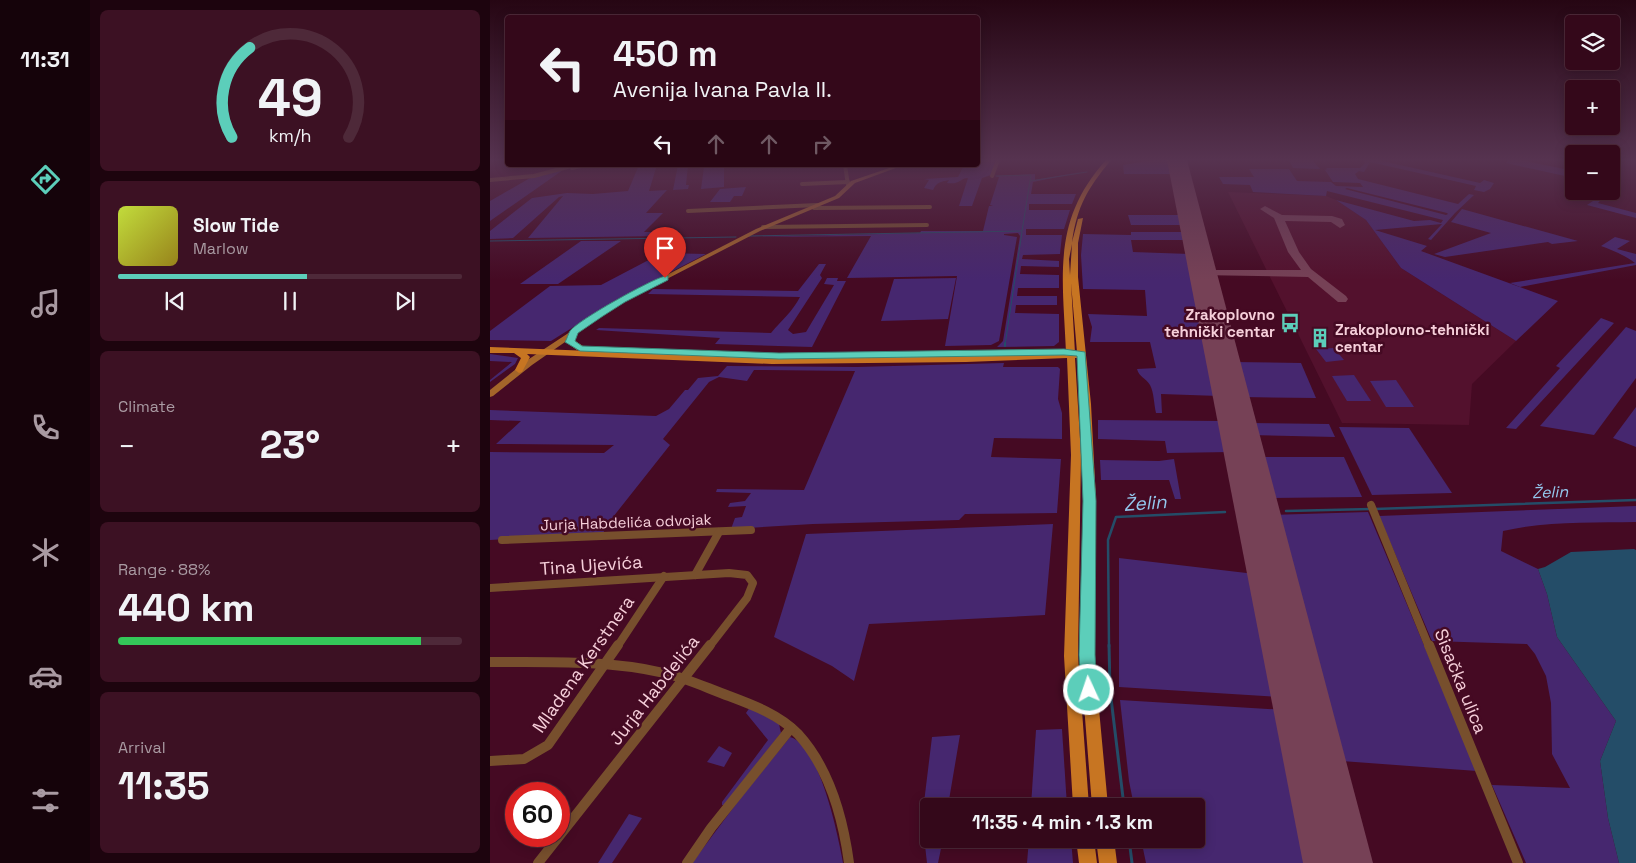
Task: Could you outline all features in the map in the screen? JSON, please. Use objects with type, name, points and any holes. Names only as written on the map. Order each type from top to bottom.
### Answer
[{"type":"main road","points":[[490,394],[519,370],[622,300],[763,227],[829,200]]},
{"type":"main road","points":[[1080,798],[1071,656],[1076,504],[1076,424],[1066,260],[1072,226],[1081,200]]},
{"type":"main road","points":[[1088,200],[1075,243],[1074,277],[1090,501],[1087,655],[1099,798]]},
{"type":"main road","points":[[574,332],[570,342],[580,348]]},
{"type":"main road","points":[[1045,352],[1063,348],[1066,344],[1066,336],[1070,333]]},
{"type":"main road","points":[[490,344],[548,350],[772,361],[1030,357],[1081,354]]},
{"type":"main road","points":[[490,350],[513,351],[580,348],[779,356],[1045,352],[1071,354]]},
{"type":"main road","points":[[513,351],[526,357],[519,370]]},
{"type":"main road","points":[[1030,357],[1063,360],[1068,363],[1072,371]]},
{"type":"main road","points":[[1086,848],[1088,863]]},
{"type":"main road","points":[[1106,848],[1108,863]]},
{"type":"street","points":[[688,211],[815,206],[930,207]]},
{"type":"street","points":[[763,227],[927,225]]},
{"type":"street","name":"Sisačka ulica","points":[[1372,509],[1518,863]]},
{"type":"street","name":"Jurja Habdelića odvojak","points":[[502,540],[751,530]]},
{"type":"street","points":[[695,575],[719,532]]},
{"type":"street","name":"Jurja Habdelića","points":[[538,863],[747,598],[753,587],[750,578],[741,573],[695,575]]},
{"type":"street","name":"Tina Ujevića","points":[[490,588],[695,575]]},
{"type":"street","name":"Mladena Kerstnera","points":[[490,761],[524,759],[548,745],[664,576]]},
{"type":"street","points":[[490,662],[632,667],[683,679],[748,703],[774,716],[792,728],[817,760],[832,791],[841,821],[849,863]]},
{"type":"street","points":[[687,863],[711,828],[792,728]]},
{"type":"shaded area","points":[[491,200],[520,200],[490,221]]},
{"type":"shaded area","points":[[529,200],[555,200],[513,238],[490,239],[490,231]]},
{"type":"shaded area","points":[[559,200],[658,200],[646,213],[663,213],[644,232],[664,232],[659,236],[528,238]]},
{"type":"shaded area","points":[[711,200],[731,200],[730,202],[710,202]]},
{"type":"shaded area","points":[[961,200],[974,200],[972,206],[959,206]]},
{"type":"shaded area","points":[[992,200],[1073,200],[1072,204],[1029,204],[1029,210],[1070,210],[1064,229],[1026,229],[1026,235],[1062,235],[1060,254],[1023,255],[1022,259],[1059,261],[1059,267],[1021,266],[1020,274],[1059,275],[1059,288],[1018,288],[1017,296],[1057,296],[1057,305],[1016,305],[1015,313],[1059,314],[1059,342],[1054,346],[997,347],[1003,341],[1020,236],[1018,233],[1004,234],[1017,237],[999,341],[991,345],[945,346],[957,276],[847,278],[871,236],[747,237],[920,233],[921,231],[983,231],[989,206],[993,206],[990,205]]},
{"type":"shaded area","name":"Zrakoplovno-tehnički centar","points":[[1232,200],[1336,200],[1366,220],[1401,268],[1516,341],[1472,384],[1469,425],[1342,423]]},
{"type":"shaded area","points":[[1336,200],[1414,221],[1430,220],[1441,223],[1443,220],[1364,200],[1389,200],[1446,215],[1447,213],[1396,200],[1443,200],[1458,204],[1462,200],[1468,200],[1431,240],[1428,239],[1442,224],[1375,230],[1427,246],[1421,251],[1558,301],[1516,341],[1401,268],[1366,220]]},
{"type":"shaded area","points":[[1594,200],[1600,200],[1598,203],[1636,213],[1636,218],[1587,205]]},
{"type":"shaded area","points":[[1462,209],[1578,241],[1552,244],[1548,242],[1445,257],[1434,254],[1491,233],[1451,222]]},
{"type":"shaded area","points":[[1128,215],[1182,215],[1184,225],[1131,225]]},
{"type":"shaded area","points":[[1131,232],[1185,232],[1187,240],[1131,240],[1133,252],[1190,254],[1219,396],[1161,394],[1162,413],[1156,413],[1151,388],[1137,369],[1156,368],[1150,342],[1090,342],[1092,327],[1088,314],[1147,316],[1145,290],[1083,289],[1081,255],[1083,234],[1131,235]]},
{"type":"shaded area","points":[[1615,237],[1630,241],[1617,249],[1636,254],[1636,265],[1520,287],[1510,283],[1635,263],[1619,253],[1601,246]]},
{"type":"shaded area","points":[[581,241],[621,241],[558,284],[520,284]]},
{"type":"shaded area","points":[[662,253],[706,254],[618,299],[551,341],[490,340],[490,331],[550,286],[601,285]]},
{"type":"shaded area","points":[[819,264],[826,264],[820,275],[822,278],[788,330],[793,334],[806,332],[834,285],[824,284],[827,278],[838,278],[837,281],[846,281],[812,347],[715,344],[720,338],[596,330],[599,328],[771,333],[800,297],[648,294],[653,289],[798,291]]},
{"type":"shaded area","points":[[956,278],[948,319],[881,321],[894,279]]},
{"type":"shaded area","points":[[1601,318],[1614,323],[1516,429],[1506,428],[1560,368],[1556,366]]},
{"type":"shaded area","points":[[1626,327],[1636,331],[1636,378],[1594,435],[1540,426]]},
{"type":"shaded area","points":[[1334,348],[1344,360],[1326,362],[1316,349]]},
{"type":"shaded area","points":[[490,354],[518,358],[515,364],[490,382],[512,362],[490,361]]},
{"type":"shaded area","points":[[1233,362],[1301,363],[1316,398],[1242,397]]},
{"type":"shaded area","points":[[1004,363],[1003,367],[1058,367],[1060,369],[1058,399],[1062,413],[1062,439],[994,438],[991,457],[1061,459],[1057,513],[965,514],[959,520],[813,524],[731,529],[735,518],[742,517],[746,506],[728,507],[730,503],[745,501],[751,493],[716,492],[717,489],[804,490],[855,371],[754,370],[747,381],[719,377],[709,382],[663,439],[670,445],[613,517],[603,533],[490,540],[490,452],[604,453],[614,445],[496,444],[521,421],[490,420],[490,410],[656,416],[669,409],[698,378],[718,376],[727,366],[857,367]]},
{"type":"shaded area","points":[[1354,375],[1371,401],[1347,401],[1332,376]]},
{"type":"shaded area","points":[[1396,380],[1414,407],[1386,407],[1370,381]]},
{"type":"shaded area","points":[[1636,407],[1636,447],[1613,438]]},
{"type":"shaded area","points":[[1098,420],[1223,421],[1231,452],[1167,453],[1165,441],[1098,439]]},
{"type":"shaded area","points":[[1247,423],[1329,424],[1335,437],[1250,435]]},
{"type":"shaded area","points":[[1339,427],[1409,428],[1452,493],[1372,495]]},
{"type":"shaded area","points":[[1255,457],[1344,457],[1362,497],[1267,498]]},
{"type":"shaded area","points":[[1174,459],[1181,499],[1175,499],[1169,480],[1101,480],[1100,460],[1159,461]]},
{"type":"shaded area","points":[[1636,506],[1636,522],[1552,524],[1503,531],[1501,551],[1538,569],[1547,594],[1557,637],[1616,721],[1600,761],[1608,818],[1619,863],[1526,863],[1492,785],[1570,788],[1552,754],[1551,703],[1546,676],[1535,654],[1527,644],[1432,641],[1379,516]]},
{"type":"shaded area","points":[[1368,512],[1477,771],[1328,760],[1267,515]]},
{"type":"shaded area","points":[[1053,524],[1045,615],[869,624],[854,681],[832,666],[774,637],[806,534]]},
{"type":"shaded area","points":[[1119,558],[1255,574],[1281,697],[1119,687]]},
{"type":"shaded area","points":[[1120,700],[1285,710],[1319,863],[1146,863],[1143,848],[1205,848],[1205,798],[1132,798]]},
{"type":"shaded area","points":[[750,707],[779,724],[781,733],[725,805],[722,805],[722,802],[768,740],[746,713]]},
{"type":"shaded area","points":[[1062,729],[1066,798],[1032,798],[1036,730]]},
{"type":"shaded area","points":[[960,735],[949,798],[925,798],[932,737]]},
{"type":"shaded area","points":[[790,737],[801,744],[819,773],[832,813],[843,863],[692,863],[742,796]]},
{"type":"shaded area","points":[[719,746],[732,753],[724,767],[707,762]]},
{"type":"shaded area","points":[[629,814],[642,818],[612,863],[598,863]]},
{"type":"shaded area","points":[[925,848],[941,848],[938,863],[927,863]]},
{"type":"shaded area","points":[[1028,848],[1072,848],[1073,863],[1027,863]]},
{"type":"water","points":[[1636,550],[1636,863],[1619,863],[1608,818],[1600,761],[1616,721],[1557,637],[1547,594],[1538,569],[1571,552]]},
{"type":"waterway","points":[[749,236],[1022,231],[1027,200]]},
{"type":"waterway","points":[[1005,345],[1022,232]]},
{"type":"waterway","points":[[490,241],[736,237]]},
{"type":"waterway","name":"Želin","points":[[1375,509],[1636,500]]},
{"type":"waterway","name":"Želin","points":[[1286,511],[1371,509]]},
{"type":"waterway","name":"Želin","points":[[1109,647],[1108,540],[1116,517],[1225,512]]},
{"type":"waterway","name":"Želin","points":[[1109,645],[1110,690],[1123,798]]},
{"type":"waterway","name":"Želin","points":[[1130,848],[1132,863]]},
{"type":"taxiway","points":[[1265,209],[1278,216],[1294,252],[1307,271],[1342,299]]},
{"type":"taxiway","points":[[1279,218],[1332,219],[1338,221],[1340,225]]},
{"type":"taxiway","points":[[1203,273],[1310,274]]},
{"type":"runway","points":[[1186,200],[1338,863]]},
{"type":"place","name":"Zrakoplovno tehnički centar","points":[[1290,323]]},
{"type":"place","name":"Zrakoplovno-tehnički centar","points":[[1320,338]]},
{"type":"route","points":[[665,278],[622,300],[600,314],[574,332],[570,342],[580,348],[779,356],[1064,352],[1081,354],[1086,404],[1090,501],[1087,655],[1089,690]]}]
